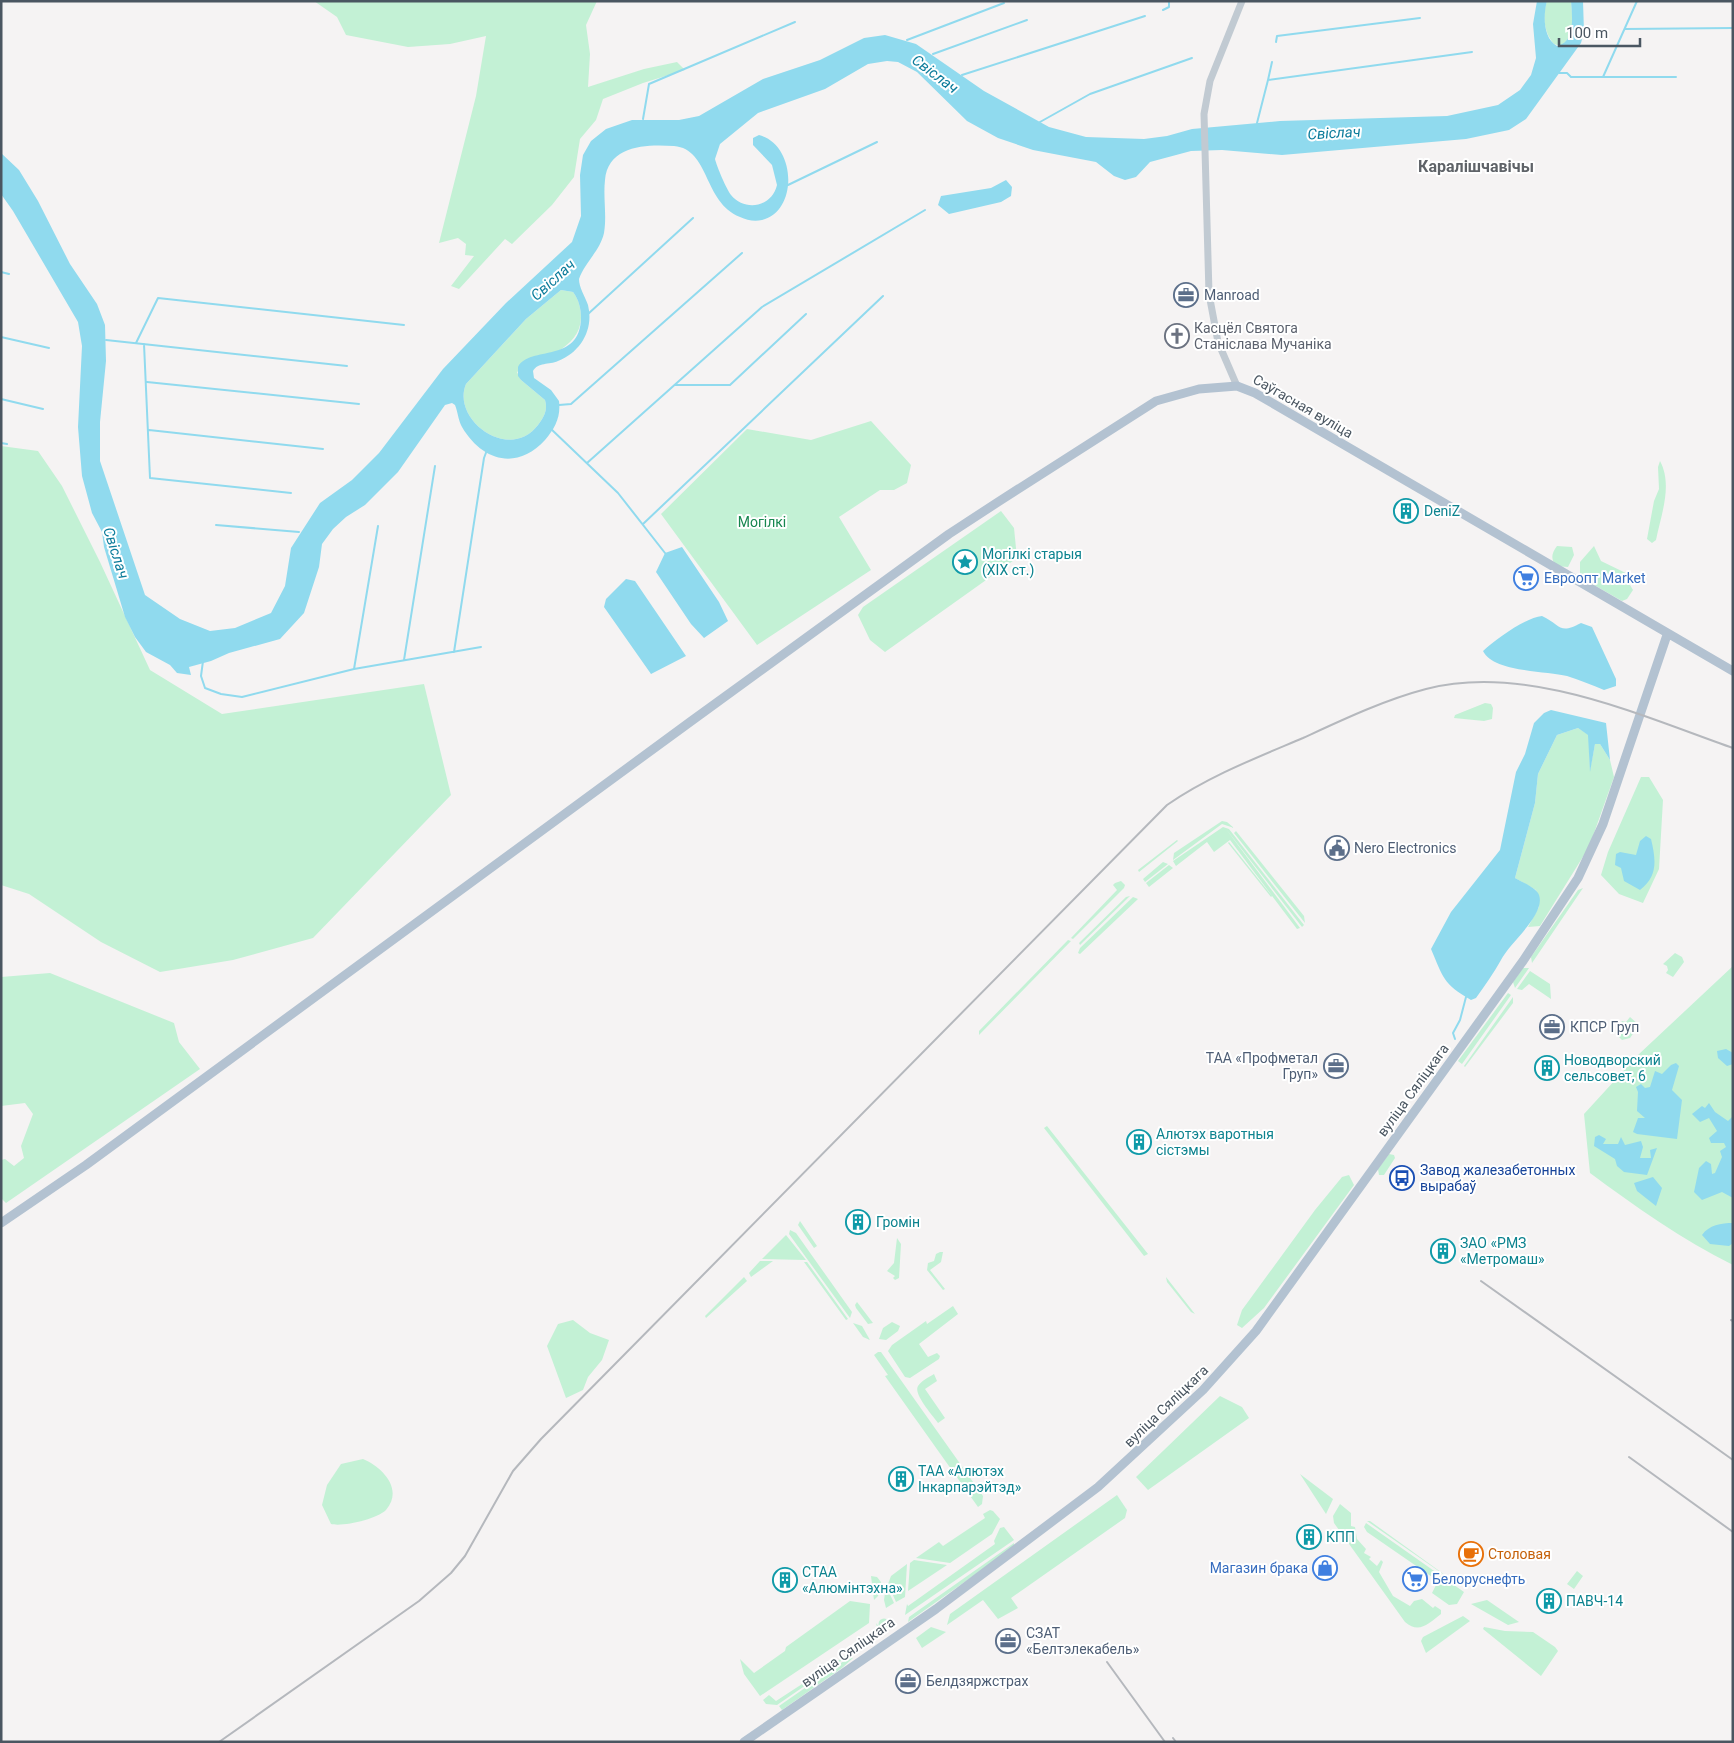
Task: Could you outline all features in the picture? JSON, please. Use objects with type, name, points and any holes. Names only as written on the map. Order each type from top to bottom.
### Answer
[{"type":"main road","name":"Саўгасная вуліца","points":[[1,1223],[86,1165],[938,542],[1156,401],[1190,390],[1237,386],[1255,393],[1667,635],[1733,671]]},
{"type":"main road","name":"вуліца Сяліцкага","points":[[744,1742],[936,1609],[1098,1488],[1197,1395],[1256,1331],[1504,986],[1578,878],[1592,852],[1667,635]]},
{"type":"street","points":[[1237,386],[1221,351],[1211,311],[1208,272],[1204,114],[1210,81],[1242,1]]},
{"type":"green space","points":[[314,1],[597,1],[586,25],[590,54],[588,87],[644,69],[677,62],[685,70],[643,83],[603,99],[596,120],[580,139],[574,177],[552,205],[512,244],[505,239],[459,289],[451,286],[474,256],[465,255],[466,244],[458,238],[439,243],[476,96],[486,36],[450,44],[408,47],[346,35],[337,17]]},
{"type":"green space","points":[[1547,1],[1571,1],[1571,31],[1566,42],[1561,46],[1554,44],[1546,30],[1544,18]]},
{"type":"green space","points":[[561,290],[573,292],[577,298],[581,315],[579,329],[574,338],[557,352],[517,372],[521,380],[545,400],[546,410],[544,416],[538,425],[526,436],[512,440],[499,438],[486,432],[467,411],[464,397],[466,384],[526,319]]},
{"type":"green space","name":"Могілкі","points":[[871,421],[911,465],[907,483],[894,490],[880,490],[839,517],[871,570],[757,645],[661,514],[747,429],[811,440]]},
{"type":"green space","points":[[1,446],[38,451],[62,486],[150,670],[222,714],[424,684],[451,795],[313,938],[233,960],[160,972],[101,942],[29,894],[1,885]]},
{"type":"green space","points":[[1660,461],[1664,470],[1666,490],[1656,540],[1652,543],[1647,539],[1654,501],[1659,489],[1658,467]]},
{"type":"green space","points":[[1001,511],[1014,528],[1017,558],[885,652],[870,640],[858,615],[863,607]]},
{"type":"green space","points":[[1557,546],[1572,547],[1574,555],[1568,567],[1556,566],[1554,563],[1552,556]]},
{"type":"green space","points":[[1594,546],[1601,561],[1634,577],[1630,585],[1633,590],[1627,599],[1622,601],[1580,577],[1580,562]]},
{"type":"green space","points":[[1485,703],[1491,704],[1493,708],[1492,719],[1484,721],[1454,718],[1455,715]]},
{"type":"green space","points":[[1578,728],[1589,735],[1590,770],[1595,744],[1600,744],[1610,760],[1614,777],[1589,847],[1540,926],[1528,927],[1539,907],[1536,890],[1515,878],[1535,803],[1538,774],[1557,735]]},
{"type":"green space","points":[[1641,777],[1649,777],[1663,800],[1659,869],[1643,903],[1619,894],[1601,875],[1608,852]]},
{"type":"green space","points":[[1222,821],[1227,822],[1234,828],[1222,824],[1173,860],[1174,853]]},
{"type":"green space","points":[[1223,827],[1229,829],[1304,925],[1302,927],[1226,829],[1300,928],[1297,929],[1230,840],[1214,852],[1207,842],[1176,866],[1173,861]]},
{"type":"green space","points":[[1236,831],[1304,916],[1305,923],[1234,833]]},
{"type":"green space","points":[[1178,841],[1139,872],[1138,870]]},
{"type":"green space","points":[[1228,843],[1272,896],[1271,897]]},
{"type":"green space","points":[[1163,862],[1168,864],[1145,882],[1143,879]]},
{"type":"green space","points":[[1169,865],[1173,868],[1149,887],[1146,883]]},
{"type":"green space","points":[[1121,881],[1125,885],[1124,888],[1073,939],[1071,938],[1117,890],[1113,885]]},
{"type":"green space","points":[[1583,888],[1532,963],[1531,957],[1578,890]]},
{"type":"green space","points":[[1130,896],[1080,945],[1079,943],[1126,897]]},
{"type":"green space","points":[[1133,897],[1138,899],[1080,954],[1078,953],[1080,948]]},
{"type":"green space","points":[[1068,940],[1071,941],[979,1035],[979,1031]]},
{"type":"green space","points":[[1675,953],[1682,957],[1684,962],[1673,977],[1666,973],[1668,970],[1667,966],[1663,964]]},
{"type":"green space","points":[[1733,966],[1733,1265],[1659,1222],[1590,1173],[1584,1114],[1638,1055]]},
{"type":"green space","points":[[1523,968],[1529,968],[1515,988],[1513,982]]},
{"type":"green space","points":[[1530,971],[1550,984],[1551,999],[1529,984],[1522,990],[1517,989]]},
{"type":"green space","points":[[50,973],[174,1023],[179,1042],[200,1069],[6,1203],[1,1198],[1,1160],[5,1159],[14,1166],[24,1158],[21,1146],[33,1114],[25,1103],[1,1106],[1,977]]},
{"type":"green space","points":[[1508,993],[1511,995],[1462,1064],[1458,1061]]},
{"type":"green space","points":[[1513,997],[1513,1003],[1465,1067],[1464,1066]]},
{"type":"green space","points":[[1630,1017],[1639,1025],[1630,1038],[1622,1040],[1617,1035],[1616,1028],[1622,1021],[1626,1022]]},
{"type":"green space","points":[[1047,1126],[1148,1254],[1144,1256],[1044,1128]]},
{"type":"green space","points":[[1389,1154],[1394,1155],[1395,1158],[1384,1175],[1379,1175],[1378,1169]]},
{"type":"green space","points":[[1349,1175],[1354,1185],[1264,1308],[1242,1328],[1237,1325],[1242,1310],[1315,1210],[1342,1177]]},
{"type":"green space","points":[[800,1221],[817,1246],[814,1248],[798,1225]]},
{"type":"green space","points":[[790,1230],[796,1233],[852,1312],[850,1318],[789,1234]]},
{"type":"green space","points":[[786,1235],[806,1260],[762,1259]]},
{"type":"green space","points":[[897,1238],[901,1244],[899,1278],[895,1280],[893,1278],[895,1276],[887,1271],[894,1263]]},
{"type":"green space","points":[[943,1252],[941,1262],[930,1270],[945,1289],[943,1290],[927,1270],[928,1263],[934,1261],[936,1254]]},
{"type":"green space","points":[[760,1261],[773,1261],[751,1277],[749,1273]]},
{"type":"green space","points":[[804,1262],[807,1262],[848,1319],[846,1320]]},
{"type":"green space","points":[[744,1277],[747,1281],[706,1318],[705,1316]]},
{"type":"green space","points":[[1166,1277],[1195,1314],[1191,1312],[1167,1282]]},
{"type":"green space","points":[[857,1302],[873,1323],[868,1324],[856,1308]]},
{"type":"green space","points":[[953,1306],[958,1314],[919,1344],[928,1357],[937,1353],[940,1356],[939,1359],[910,1378],[905,1377],[888,1351],[892,1345],[926,1321],[927,1324]]},
{"type":"green space","points":[[573,1320],[590,1333],[609,1340],[602,1360],[588,1377],[583,1390],[566,1398],[547,1346],[558,1324]]},
{"type":"green space","points":[[892,1322],[900,1326],[898,1331],[886,1340],[879,1339],[883,1328]]},
{"type":"green space","points":[[853,1323],[862,1326],[870,1340],[863,1337]]},
{"type":"green space","points":[[881,1352],[983,1496],[982,1504],[978,1507],[885,1376],[888,1375],[874,1355]]},
{"type":"green space","points":[[934,1374],[937,1381],[925,1389],[945,1418],[938,1423],[917,1390],[921,1382]]},
{"type":"green space","points":[[1220,1396],[1242,1407],[1249,1418],[1148,1490],[1136,1477]]},
{"type":"green space","points":[[363,1459],[377,1467],[388,1480],[393,1494],[391,1502],[382,1513],[368,1519],[351,1523],[331,1524],[322,1505],[327,1485],[341,1464]]},
{"type":"green space","points":[[1300,1474],[1333,1499],[1326,1514]]},
{"type":"green space","points":[[1117,1495],[1127,1510],[1125,1518],[1011,1598],[1018,1608],[998,1619],[983,1600],[947,1625],[950,1614]]},
{"type":"green space","points":[[1340,1504],[1351,1513],[1351,1526],[1355,1527],[1357,1539],[1366,1549],[1364,1553],[1371,1557],[1369,1559],[1377,1566],[1381,1560],[1383,1562],[1379,1572],[1393,1596],[1410,1606],[1414,1601],[1422,1599],[1433,1608],[1435,1606],[1441,1610],[1441,1614],[1428,1624],[1419,1627],[1410,1626],[1405,1622],[1334,1523],[1333,1516]]},
{"type":"green space","points":[[990,1510],[1000,1519],[992,1534],[950,1563],[916,1558],[939,1542],[943,1546],[985,1518],[983,1514]]},
{"type":"green space","points":[[1367,1521],[1370,1521],[1463,1588]]},
{"type":"green space","points":[[1366,1523],[1464,1592],[1457,1604],[1449,1605],[1432,1593],[1438,1581],[1367,1532],[1364,1527]]},
{"type":"green space","points":[[1004,1527],[1014,1540],[905,1615],[907,1604],[908,1606],[995,1544],[994,1541],[1000,1528]]},
{"type":"green space","points":[[1014,1543],[1014,1547],[908,1622],[909,1617]]},
{"type":"green space","points":[[914,1560],[947,1565],[908,1591],[910,1563]]},
{"type":"green space","points":[[907,1564],[905,1597],[896,1602],[888,1584],[891,1576]]},
{"type":"green space","points":[[1577,1571],[1583,1576],[1574,1589],[1567,1584]]},
{"type":"green space","points":[[871,1576],[877,1577],[881,1582],[878,1596],[874,1600]]},
{"type":"green space","points":[[886,1586],[894,1603],[886,1608],[884,1600]]},
{"type":"green space","points":[[1487,1600],[1519,1622],[1508,1625],[1471,1604]]},
{"type":"green space","points":[[850,1601],[870,1604],[869,1623],[760,1696],[744,1674],[740,1659],[754,1673],[785,1651],[786,1647]]},
{"type":"green space","points":[[1463,1616],[1470,1621],[1426,1653],[1421,1641],[1423,1637]]},
{"type":"green space","points":[[884,1618],[890,1624],[884,1630],[878,1624]]},
{"type":"green space","points":[[876,1623],[883,1632],[777,1705],[766,1704],[763,1700],[769,1695],[776,1701],[879,1634]]},
{"type":"green space","points":[[931,1627],[946,1632],[922,1648],[916,1638]]},
{"type":"green space","points":[[1484,1627],[1505,1631],[1533,1632],[1558,1651],[1541,1676],[1483,1629]]},
{"type":"green space","points":[[851,1656],[853,1658],[842,1668],[782,1710],[779,1706]]},
{"type":"water","name":"Свіслач","points":[[1537,1],[1547,1],[1545,26],[1549,38],[1557,46],[1563,44],[1570,34],[1571,1],[1583,1],[1584,32],[1581,43],[1526,119],[1509,130],[1466,139],[1282,155],[1222,150],[1191,151],[1150,162],[1136,177],[1125,180],[1114,176],[1096,162],[1033,150],[998,138],[967,121],[917,72],[898,62],[887,61],[868,64],[825,89],[758,113],[720,144],[715,159],[727,188],[737,200],[743,204],[750,205],[757,205],[770,198],[777,185],[772,165],[753,145],[753,138],[759,135],[771,141],[780,151],[786,163],[787,192],[782,204],[774,214],[762,220],[753,221],[745,219],[728,210],[712,189],[701,166],[686,149],[674,146],[652,146],[630,149],[621,153],[608,168],[605,180],[605,226],[602,239],[579,279],[588,305],[589,314],[589,323],[584,339],[566,357],[538,366],[533,371],[534,378],[551,390],[559,401],[559,412],[556,422],[545,440],[534,450],[523,456],[501,458],[479,448],[470,439],[461,424],[455,405],[452,403],[445,405],[398,472],[365,505],[346,517],[333,529],[322,544],[319,567],[304,613],[280,639],[229,653],[211,661],[189,667],[191,675],[177,673],[170,665],[146,652],[135,637],[125,617],[104,547],[102,532],[92,513],[82,476],[78,427],[82,346],[78,322],[13,211],[1,194],[1,153],[19,170],[38,201],[70,264],[97,304],[105,325],[106,361],[100,422],[100,461],[145,595],[180,619],[210,631],[235,628],[271,613],[285,586],[291,548],[320,503],[352,480],[379,453],[443,369],[506,303],[572,242],[581,216],[580,175],[583,155],[591,141],[606,129],[632,120],[679,120],[699,116],[763,79],[820,60],[864,38],[885,35],[916,44],[984,91],[1049,127],[1086,137],[1144,139],[1167,136],[1192,129],[1280,121],[1447,116],[1498,105],[1520,90],[1531,75],[1536,58],[1533,24]],"holes":[[[561,290],[573,292],[577,298],[581,318],[578,332],[572,342],[554,352],[524,360],[518,367],[518,376],[521,380],[545,400],[546,410],[542,419],[526,436],[512,440],[499,438],[486,432],[467,411],[464,397],[466,384],[526,319]]]},
{"type":"water","points":[[1006,180],[1012,187],[1011,196],[1001,202],[949,214],[938,205],[941,196],[991,188]]},
{"type":"water","points":[[682,547],[719,602],[728,621],[704,638],[691,624],[656,572],[665,553]]},
{"type":"water","points":[[626,579],[635,581],[686,656],[651,674],[604,607],[606,599]]},
{"type":"water","points":[[1542,616],[1564,628],[1574,627],[1581,623],[1592,627],[1616,679],[1616,686],[1604,690],[1567,676],[1508,667],[1489,658],[1483,651],[1519,625]]},
{"type":"water","points":[[1551,710],[1606,723],[1610,760],[1600,744],[1595,744],[1590,772],[1588,735],[1578,728],[1557,735],[1538,774],[1535,803],[1515,878],[1538,892],[1540,903],[1526,929],[1505,953],[1476,998],[1471,1000],[1445,979],[1431,949],[1451,912],[1500,850],[1516,772],[1525,754],[1534,723],[1544,713]]},
{"type":"water","points":[[1646,836],[1651,839],[1654,867],[1650,879],[1640,890],[1624,881],[1621,868],[1615,865],[1616,854],[1620,852],[1636,855],[1640,841]]},
{"type":"water","points":[[1726,1049],[1733,1053],[1733,1064],[1727,1066],[1718,1058],[1717,1051]]},
{"type":"water","points":[[1676,1063],[1679,1066],[1672,1090],[1682,1100],[1677,1139],[1633,1132],[1638,1118],[1645,1118],[1637,1111],[1638,1092],[1636,1087],[1641,1084],[1645,1088],[1650,1087],[1655,1071],[1662,1074],[1671,1065]]},
{"type":"water","points":[[1709,1103],[1715,1112],[1728,1121],[1733,1116],[1733,1198],[1722,1192],[1702,1200],[1694,1192],[1699,1168],[1706,1161],[1711,1164],[1712,1174],[1715,1173],[1722,1157],[1720,1151],[1726,1147],[1724,1143],[1711,1143],[1709,1138],[1717,1131],[1709,1118],[1700,1122],[1692,1114],[1702,1106],[1705,1108]]},
{"type":"water","points":[[1599,1135],[1606,1139],[1603,1144],[1618,1144],[1621,1137],[1625,1145],[1641,1141],[1643,1147],[1640,1158],[1651,1158],[1650,1150],[1657,1148],[1647,1175],[1624,1172],[1617,1166],[1615,1159],[1594,1146],[1595,1137]]},
{"type":"water","points":[[1653,1177],[1662,1188],[1656,1206],[1637,1191],[1634,1183]]},
{"type":"water","points":[[1733,1223],[1733,1243],[1729,1246],[1710,1244],[1702,1235],[1716,1225]]},
{"type":"waterway","points":[[1163,10],[1169,7],[1169,1]]},
{"type":"waterway","points":[[1559,73],[1567,73],[1571,77],[1603,77],[1637,1]]},
{"type":"waterway","points":[[907,40],[1004,3]]},
{"type":"waterway","name":"Свіслач","points":[[962,75],[1145,16]]},
{"type":"waterway","points":[[1276,42],[1277,36],[1420,18]]},
{"type":"waterway","name":"Свіслач","points":[[933,54],[1027,20]]},
{"type":"waterway","points":[[643,119],[649,84],[795,22]]},
{"type":"waterway","points":[[1625,29],[1733,28]]},
{"type":"waterway","points":[[1257,123],[1268,80],[1472,52]]},
{"type":"waterway","points":[[1040,122],[1090,94],[1192,58]]},
{"type":"waterway","points":[[1268,80],[1272,62]]},
{"type":"waterway","points":[[1604,77],[1676,77]]},
{"type":"waterway","points":[[788,185],[877,142]]},
{"type":"waterway","points":[[587,463],[762,307],[925,210]]},
{"type":"waterway","points":[[588,314],[693,218]]},
{"type":"waterway","points":[[559,405],[571,404],[742,253]]},
{"type":"waterway","points":[[1,272],[9,274]]},
{"type":"waterway","points":[[643,524],[883,296]]},
{"type":"waterway","points":[[136,343],[158,298],[404,325]]},
{"type":"waterway","points":[[675,385],[730,385],[806,314]]},
{"type":"waterway","points":[[1,337],[49,348]]},
{"type":"waterway","points":[[106,340],[347,366]]},
{"type":"waterway","points":[[144,344],[150,478],[291,493]]},
{"type":"waterway","points":[[147,382],[359,404]]},
{"type":"waterway","points":[[1,399],[43,409]]},
{"type":"waterway","points":[[550,428],[618,493],[665,553]]},
{"type":"waterway","points":[[149,430],[323,449]]},
{"type":"waterway","points":[[1,443],[7,444]]},
{"type":"waterway","points":[[454,652],[484,458],[487,450]]},
{"type":"waterway","points":[[404,660],[435,466]]},
{"type":"waterway","points":[[216,525],[299,532]]},
{"type":"waterway","points":[[354,669],[378,526]]},
{"type":"waterway","points":[[203,661],[201,676],[205,688],[221,694],[242,697],[354,669],[481,647]]},
{"type":"waterway","points":[[1455,1039],[1453,1033],[1460,1020],[1466,997]]},
{"type":"railway","points":[[219,1742],[419,1601],[451,1573],[465,1556],[513,1471],[541,1439],[1167,805],[1199,785],[1233,768],[1363,711],[1426,689],[1464,683],[1503,683],[1582,696],[1733,748]]},
{"type":"railway","points":[[1481,1281],[1733,1460]]},
{"type":"railway","points":[[1629,1457],[1733,1532]]},
{"type":"railway","points":[[1107,1662],[1165,1742]]},
{"type":"railway","points":[[1173,1738],[1176,1742]]},
{"type":"place","name":"Manroad","points":[[1186,295]]},
{"type":"place","name":"Касцёл Святога Станіслава Мучаніка","points":[[1177,336]]},
{"type":"place","name":"DeniZ","points":[[1406,511]]},
{"type":"place","name":"Могілкі старыя (XIX ст.)","points":[[965,562]]},
{"type":"place","name":"Евроопт Market","points":[[1526,578]]},
{"type":"place","name":"Nero Electronics","points":[[1337,848]]},
{"type":"place","name":"КПСР Груп","points":[[1552,1027]]},
{"type":"place","name":"ТАА «Профметал Груп»","points":[[1336,1066]]},
{"type":"place","name":"Новодворский сельсовет, 6","points":[[1547,1068]]},
{"type":"place","name":"Алютэх варотныя сістэмы","points":[[1139,1142]]},
{"type":"place","name":"Завод жалезабетонных вырабаў","points":[[1402,1178]]},
{"type":"place","name":"Громін","points":[[858,1222]]},
{"type":"place","name":"ЗАО «РМЗ «Метромаш»","points":[[1443,1251]]},
{"type":"place","name":"ТАА «Алютэх Інкарпарэйтэд»","points":[[901,1479]]},
{"type":"place","name":"КПП","points":[[1309,1537]]},
{"type":"place","name":"Столовая","points":[[1471,1554]]},
{"type":"place","name":"Магазин брака","points":[[1325,1568]]},
{"type":"place","name":"Белоруснефть","points":[[1415,1579]]},
{"type":"place","name":"СТАА «Алюмінтэхна»","points":[[785,1580]]},
{"type":"place","name":"ПАВЧ-14","points":[[1549,1601]]},
{"type":"place","name":"СЗАТ «Белтэлекабель»","points":[[1008,1641]]},
{"type":"place","name":"Белдзяржстрах","points":[[908,1681]]},
{"type":"district","name":"Каралішчавічы","points":[[1476,166]]}]
